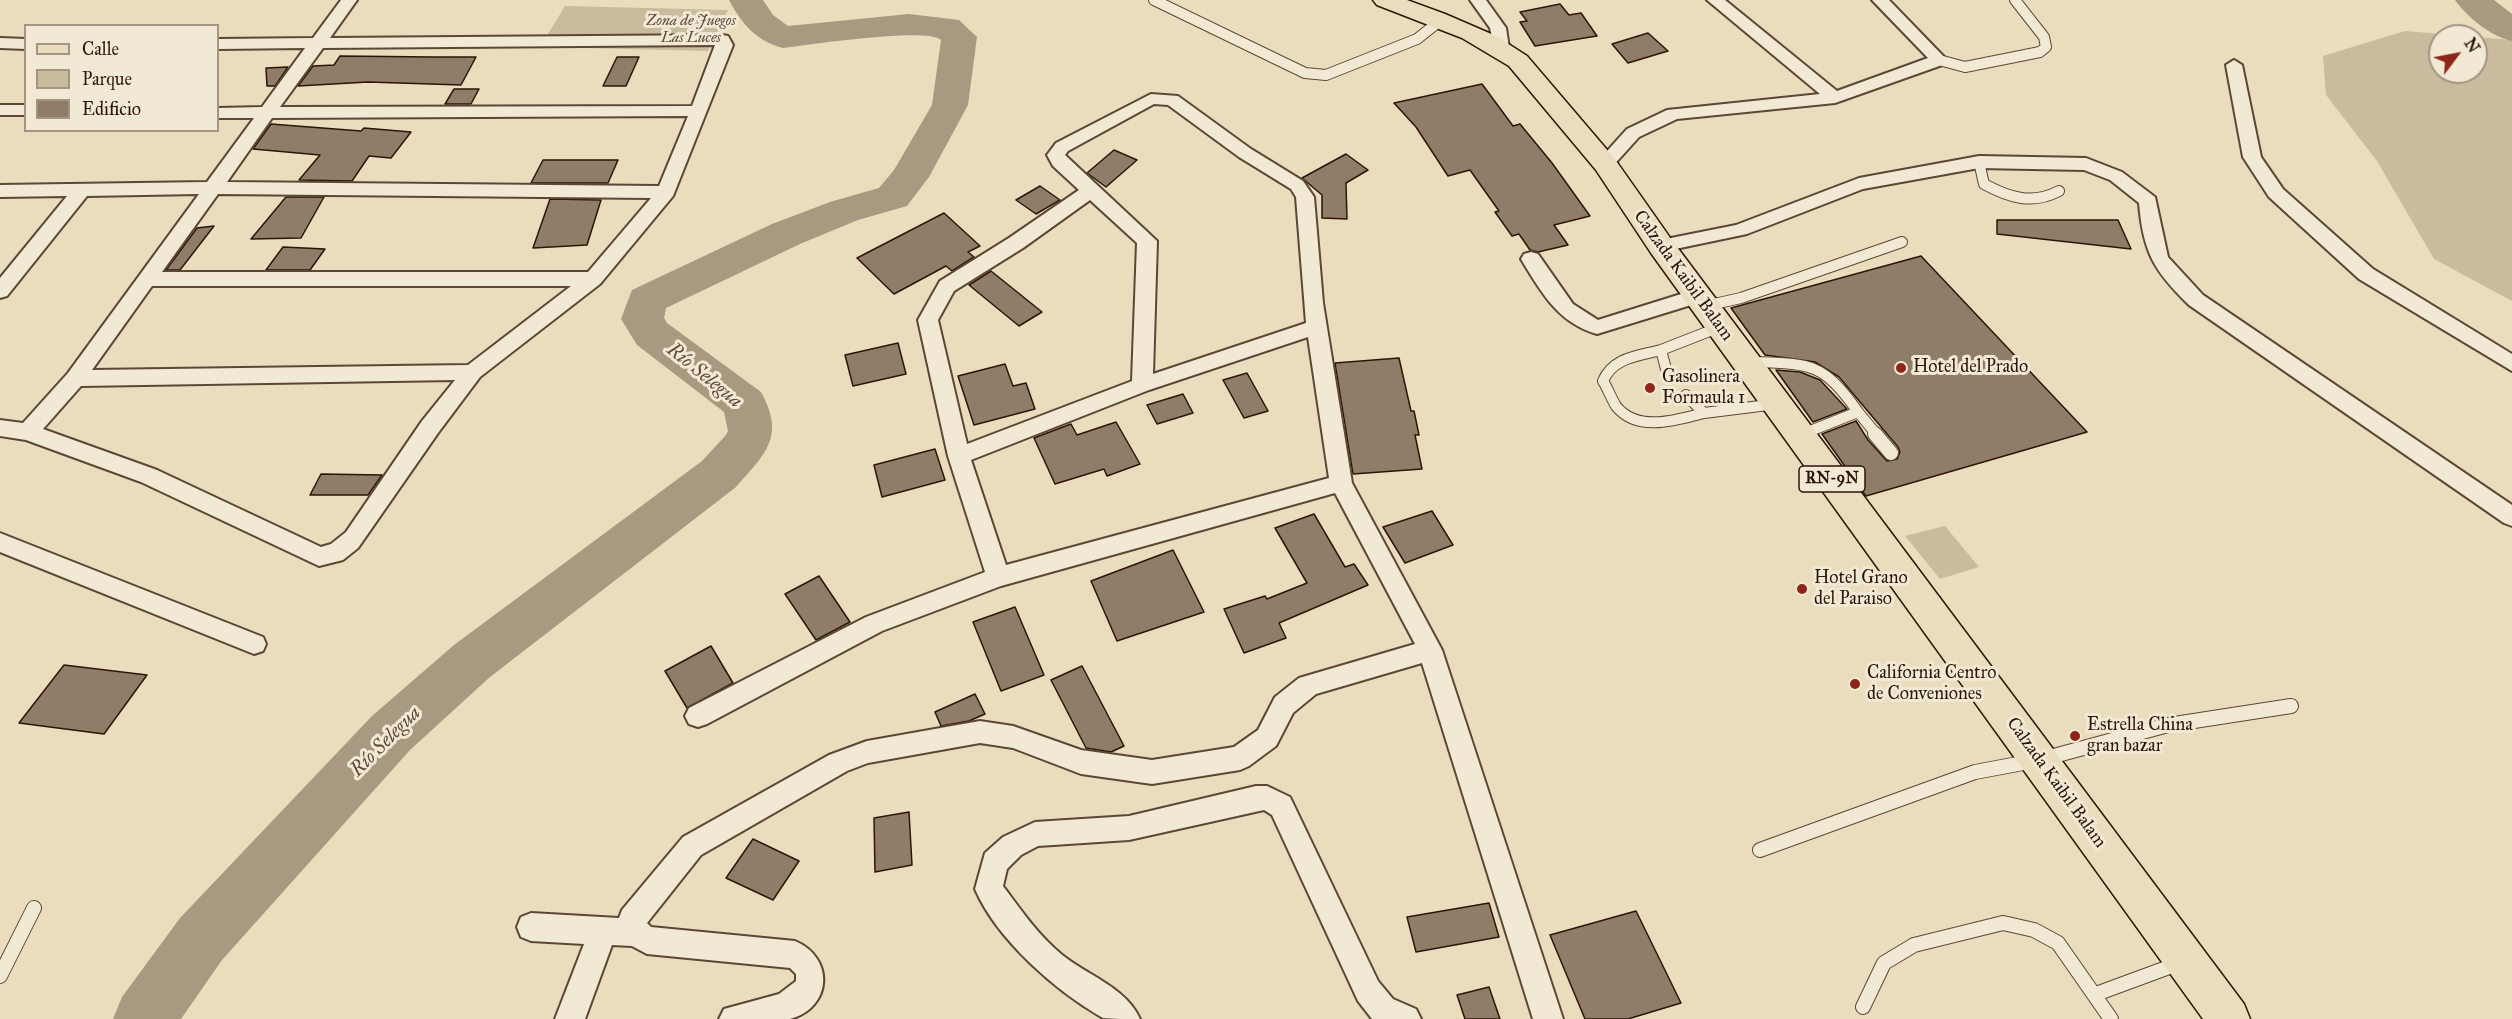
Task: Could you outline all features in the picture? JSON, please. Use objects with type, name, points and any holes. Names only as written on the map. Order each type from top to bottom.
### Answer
[{"type":"main road","name":"Calzada Kaibil Balam","points":[[1385,0],[1441,20],[1501,48],[1518,61],[1605,164],[1745,362],[2229,1019]]},
{"type":"street","points":[[28,432],[75,378],[211,188],[350,0]]},
{"type":"street","points":[[1479,0],[1498,28],[1501,48]]},
{"type":"street","points":[[1715,0],[1835,98]]},
{"type":"street","points":[[1605,164],[1634,134],[1673,114],[1835,98],[1939,60],[1880,0]]},
{"type":"street","points":[[0,428],[28,432],[149,476],[319,556],[332,555],[354,538],[430,427],[473,372],[593,279],[666,192],[725,45],[722,40],[219,44]]},
{"type":"street","points":[[0,44],[24,44]]},
{"type":"street","points":[[2234,65],[2252,157],[2276,193],[2366,274],[2512,364]]},
{"type":"street","points":[[1142,385],[1148,241],[1059,162],[1056,155],[1062,147],[1151,99],[1172,100],[1245,153],[1297,185],[1305,197],[1317,327],[1341,483],[1430,650],[1548,1019]]},
{"type":"street","points":[[0,110],[24,110]]},
{"type":"street","points":[[219,113],[697,111]]},
{"type":"street","points":[[1661,246],[1740,230],[1860,184],[1979,162],[2086,164],[2116,176],[2148,201],[2152,246],[2167,273],[2196,300],[2512,517]]},
{"type":"street","points":[[0,191],[211,188],[666,192]]},
{"type":"street","points":[[0,291],[81,190]]},
{"type":"street","points":[[998,577],[959,456],[928,320],[947,286],[1016,243],[1090,190]]},
{"type":"street","points":[[1531,259],[1564,310],[1584,323],[1597,327],[1707,309]]},
{"type":"street","points":[[146,279],[593,279]]},
{"type":"street","points":[[959,456],[1142,385],[1317,327]]},
{"type":"street","points":[[75,378],[473,372]]},
{"type":"street","points":[[698,716],[874,624],[998,577],[1341,483]]},
{"type":"street","points":[[0,542],[254,644]]},
{"type":"street","points":[[635,933],[633,920],[692,846],[838,763],[867,752],[980,732],[1013,737],[1081,762],[1152,772],[1240,758],[1267,738],[1284,705],[1308,686],[1430,650]]},
{"type":"street","points":[[1125,1019],[1093,992],[1051,964],[1024,937],[989,889],[995,862],[1012,846],[1035,834],[1129,828],[1256,798],[1267,798],[1281,806],[1368,991],[1383,1010],[1406,1019]]},
{"type":"street","points":[[531,927],[635,933],[647,940],[795,955],[806,962],[811,976],[808,990],[798,1000],[734,1019]]},
{"type":"street","points":[[570,1019],[603,931]]},
{"type":"lane","points":[[1154,0],[1305,73],[1315,75],[1326,75],[1416,39],[1441,20]]},
{"type":"lane","points":[[1939,60],[1965,67],[2040,52],[2046,47],[2044,37],[2015,0]]},
{"type":"lane","points":[[1979,162],[1984,184],[2001,194],[2025,202],[2045,200],[2059,191]]},
{"type":"lane","points":[[1777,404],[1704,413],[1666,422],[1646,422],[1629,417],[1618,408],[1604,381],[1606,371],[1616,363],[1661,350],[1707,309],[1902,242]]},
{"type":"lane","points":[[1661,350],[1666,369]]},
{"type":"lane","points":[[1745,362],[1808,364],[1830,374],[1891,453]]},
{"type":"lane","points":[[1686,395],[1704,413]]},
{"type":"lane","points":[[1800,435],[1858,412]]},
{"type":"lane","points":[[1760,850],[1975,772],[2039,760],[2168,725],[2291,706]]},
{"type":"lane","points":[[0,976],[34,908]]},
{"type":"lane","points":[[1863,1007],[1884,963],[1914,945],[2003,923],[2034,930],[2058,943],[2096,994],[2111,1019]]},
{"type":"lane","points":[[2096,994],[2187,961]]},
{"type":"green space","name":"Zona de Juegos Las Luces","points":[[565,6],[728,10],[708,51],[540,47]]},
{"type":"green space","points":[[2405,31],[2428,33],[2428,84],[2488,84],[2488,38],[2512,40],[2512,301],[2434,259],[2377,161],[2326,95],[2323,56]]},
{"type":"green space","points":[[1945,526],[1979,567],[1940,579],[1905,536]]},
{"type":"building","points":[[1560,4],[1569,15],[1581,13],[1597,36],[1535,46],[1520,22],[1527,21],[1520,12]]},
{"type":"building","points":[[1648,33],[1668,51],[1628,63],[1612,44]]},
{"type":"building","points":[[340,56],[476,57],[461,85],[368,82],[298,86],[313,66],[334,65]]},
{"type":"building","points":[[617,57],[639,57],[626,86],[603,86]]},
{"type":"building","points":[[288,67],[275,86],[267,86],[266,68]]},
{"type":"building","points":[[1482,84],[1513,126],[1520,124],[1552,163],[1590,216],[1554,225],[1568,245],[1538,252],[1530,250],[1519,234],[1512,236],[1495,212],[1499,211],[1470,170],[1448,176],[1416,127],[1394,103]]},
{"type":"building","points":[[454,89],[479,89],[471,104],[445,104]]},
{"type":"building","points":[[271,124],[361,131],[364,128],[411,132],[391,158],[369,156],[352,181],[299,180],[320,155],[253,149]]},
{"type":"building","points":[[1114,150],[1137,160],[1106,187],[1087,173]]},
{"type":"building","points":[[1346,154],[1368,170],[1346,183],[1347,219],[1322,218],[1322,195],[1302,178]]},
{"type":"building","points":[[543,160],[618,160],[608,183],[531,183]]},
{"type":"building","points":[[1040,186],[1060,200],[1036,214],[1016,200]]},
{"type":"building","points":[[286,197],[324,197],[301,238],[251,239]]},
{"type":"building","points":[[550,199],[601,200],[587,245],[533,248]]},
{"type":"building","points":[[944,213],[980,246],[968,252],[974,257],[952,271],[946,266],[894,294],[857,258]]},
{"type":"building","points":[[1997,220],[2118,220],[2131,249],[1997,234]]},
{"type":"building","points":[[214,226],[180,270],[166,270],[197,228]]},
{"type":"building","points":[[283,247],[325,249],[310,270],[266,270]]},
{"type":"building","name":"Hotel del Prado","points":[[1921,256],[2087,432],[1866,496],[1822,434],[1856,421],[1868,440],[1887,461],[1897,459],[1900,452],[1898,447],[1839,377],[1815,362],[1765,355],[1731,308]]},
{"type":"building","points":[[991,271],[1042,312],[1019,326],[969,285]]},
{"type":"building","points":[[898,343],[906,374],[853,386],[845,355]]},
{"type":"building","points":[[1399,358],[1419,435],[1415,435],[1422,469],[1353,474],[1335,363]]},
{"type":"building","points":[[1005,364],[1013,386],[1026,383],[1035,409],[974,425],[958,376]]},
{"type":"building","points":[[1776,370],[1800,372],[1820,380],[1847,409],[1813,422]]},
{"type":"building","points":[[1247,373],[1268,411],[1244,418],[1223,380]]},
{"type":"building","points":[[1183,394],[1193,413],[1157,424],[1147,405]]},
{"type":"building","points":[[1116,422],[1140,464],[1107,476],[1104,469],[1055,484],[1034,438],[1071,424],[1077,435]]},
{"type":"building","points":[[935,449],[945,480],[882,497],[874,465]]},
{"type":"building","points":[[321,474],[382,475],[368,495],[310,495]]},
{"type":"building","points":[[1432,511],[1453,545],[1405,563],[1383,527]]},
{"type":"building","points":[[1314,514],[1345,567],[1354,564],[1368,585],[1279,623],[1286,638],[1244,653],[1224,609],[1265,596],[1267,599],[1307,583],[1275,528]]},
{"type":"building","points":[[1173,550],[1204,612],[1117,641],[1091,581]]},
{"type":"building","points":[[819,576],[850,622],[816,640],[785,594]]},
{"type":"building","points":[[1015,607],[1044,675],[1001,691],[973,622]]},
{"type":"building","points":[[711,646],[733,683],[687,708],[665,671]]},
{"type":"building","points":[[64,665],[147,675],[104,734],[19,723]]},
{"type":"building","points":[[1082,666],[1124,746],[1111,752],[1086,748],[1051,680]]},
{"type":"building","points":[[975,694],[985,714],[969,721],[941,726],[935,712]]},
{"type":"building","points":[[909,812],[912,865],[875,872],[874,818]]},
{"type":"building","points":[[753,839],[799,861],[773,900],[726,878]]},
{"type":"building","points":[[1489,903],[1499,937],[1416,952],[1407,917]]},
{"type":"building","points":[[1636,911],[1681,1003],[1628,1019],[1585,1019],[1550,935]]},
{"type":"building","points":[[1489,987],[1500,1019],[1465,1019],[1457,995]]},
{"type":"waterway","name":"Río Selegua","points":[[144,1019],[201,939],[391,733],[472,661],[719,474],[745,445],[751,431],[745,404],[652,334],[642,319],[647,300],[676,284],[786,234],[844,211],[893,197],[910,177],[950,105],[959,37],[947,27],[909,24],[783,37],[761,22],[746,0]]},
{"type":"waterway","name":"Río Selegua","points":[[2472,0],[2512,31]]},
{"type":"place","name":"Hotel del Prado","points":[[1901,368]]},
{"type":"place","name":"Gasolinera Formaula 1","points":[[1650,388]]},
{"type":"place","name":"Hotel Grano del Paraiso","points":[[1802,589]]},
{"type":"place","name":"California Centro de Conveniones","points":[[1855,684]]},
{"type":"place","name":"Estrella China gran bazar","points":[[2075,736]]}]
